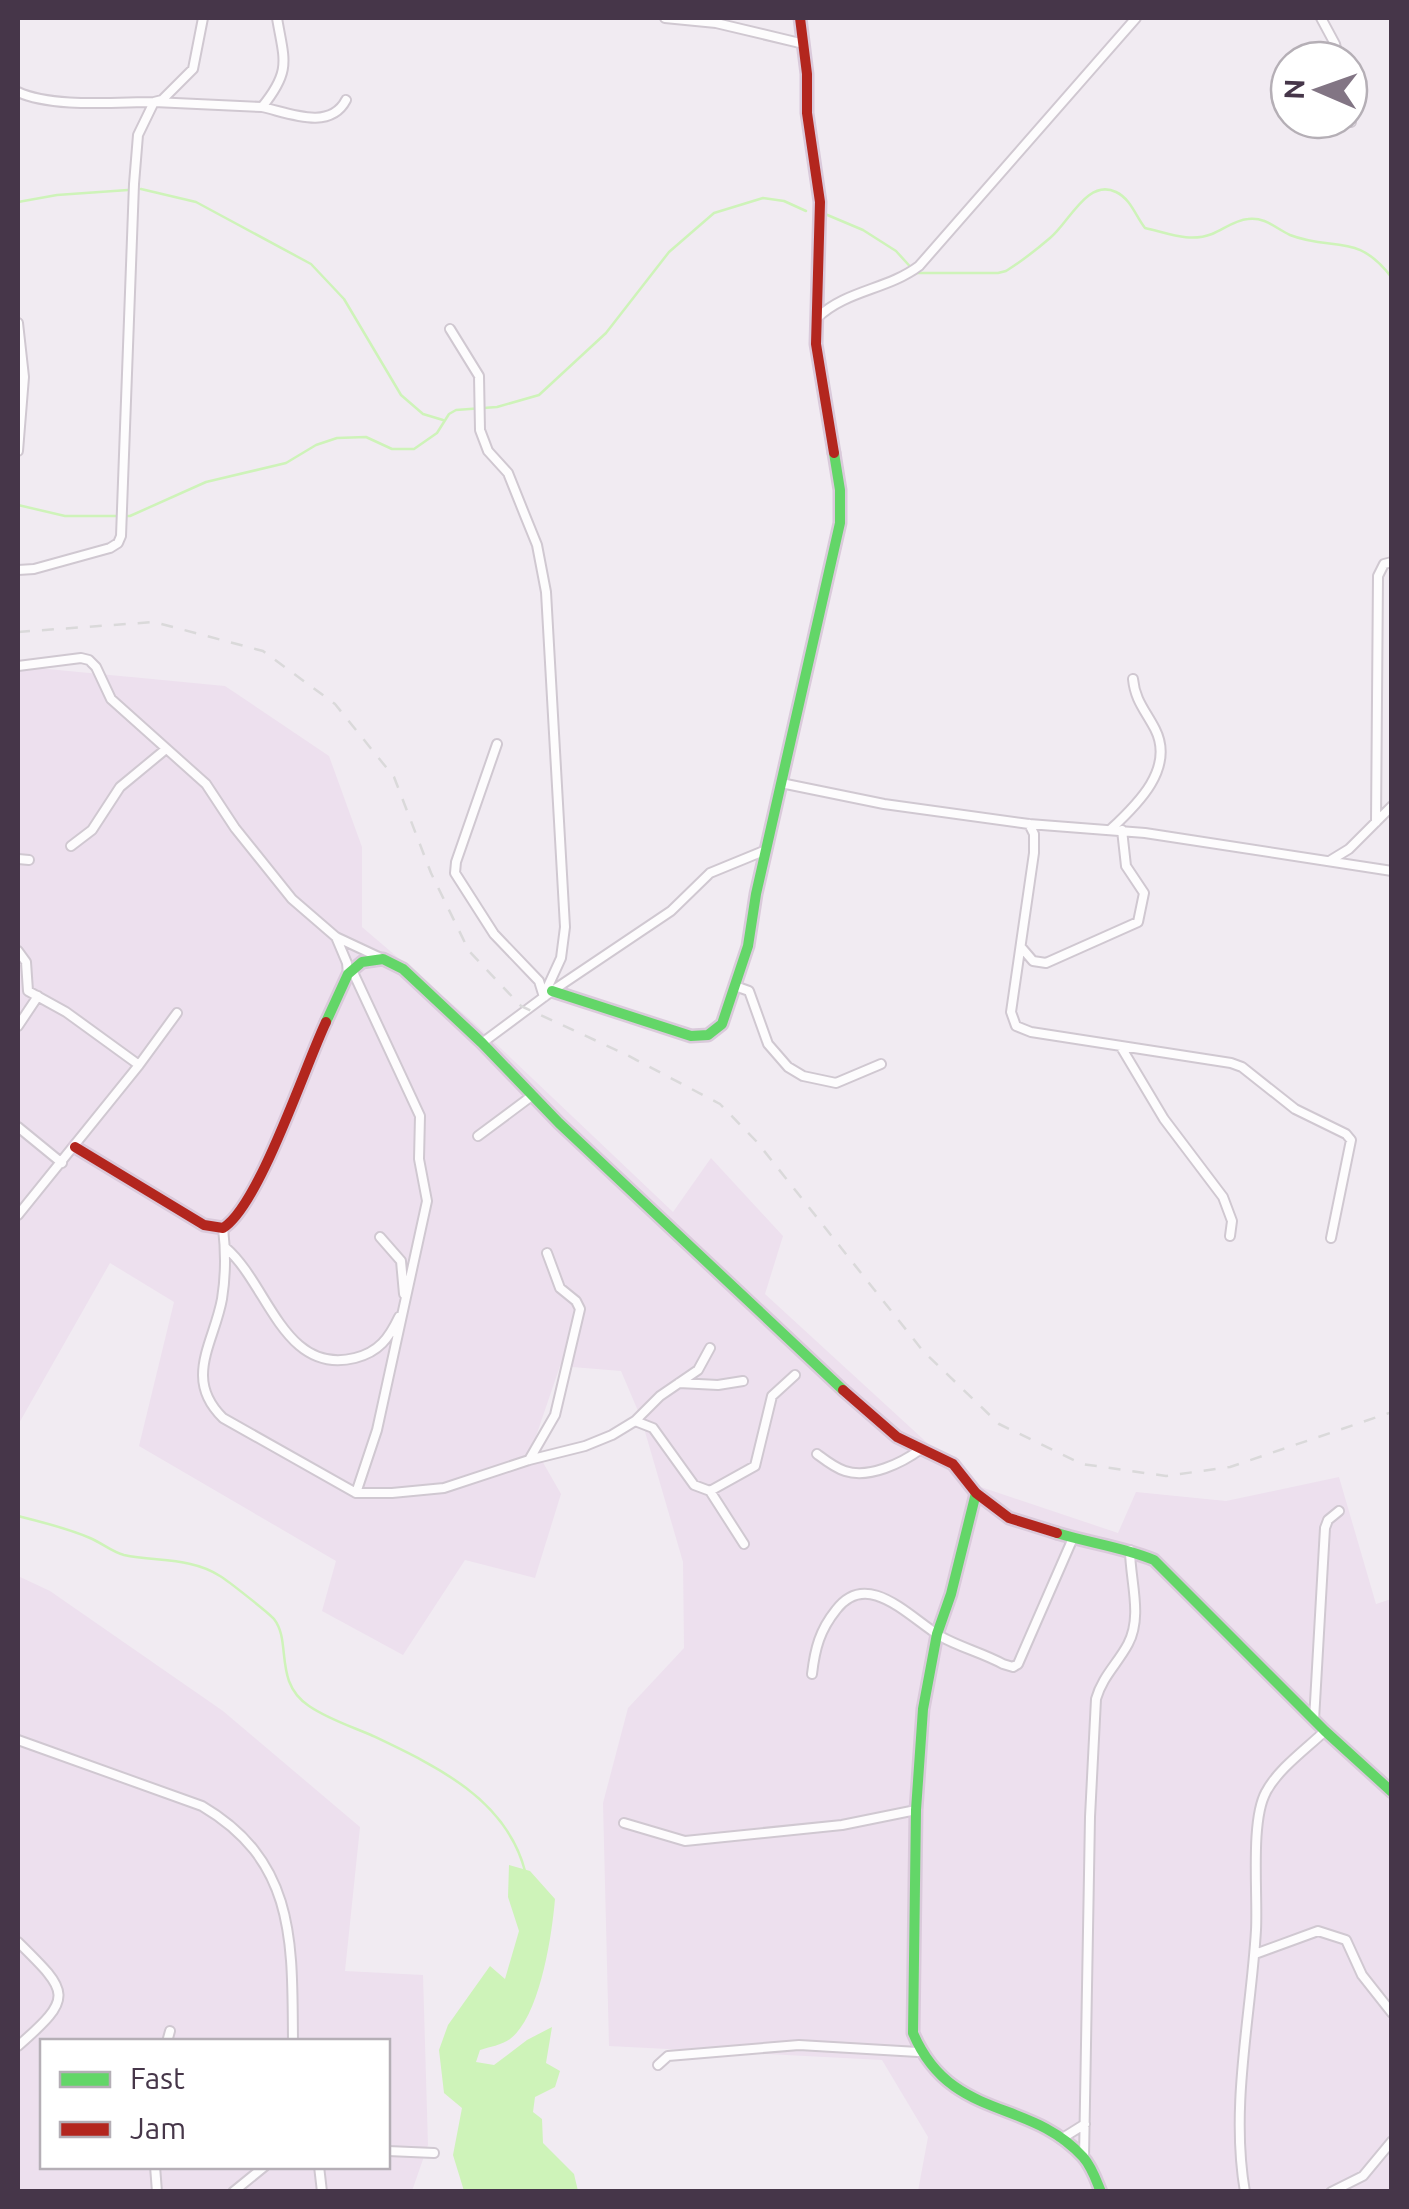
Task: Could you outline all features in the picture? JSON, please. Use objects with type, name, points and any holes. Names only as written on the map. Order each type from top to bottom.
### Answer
[{"type":"street","points":[[154,102],[162,100],[193,69],[203,18]]},
{"type":"street","points":[[262,107],[278,88],[286,55],[277,18]]},
{"type":"street","points":[[665,18],[716,23],[804,44]]},
{"type":"street","points":[[497,744],[455,873],[494,934],[547,994],[690,1036],[714,1034],[722,1024],[748,946],[840,523],[840,490],[824,402],[815,320],[820,202],[807,113],[800,18]]},
{"type":"street","points":[[815,320],[842,299],[889,284],[919,266],[1136,18]]},
{"type":"street","points":[[18,92],[44,99],[262,107],[311,118],[327,118],[341,110],[346,100]]},
{"type":"street","points":[[18,570],[110,548],[121,536],[135,168],[138,135],[154,102]]},
{"type":"street","points":[[18,323],[24,377],[18,452]]},
{"type":"street","points":[[450,329],[479,376],[480,430],[488,451],[508,473],[537,545],[546,592],[565,928],[562,958],[547,994]]},
{"type":"street","points":[[1376,822],[1378,576],[1384,564],[1392,562]]},
{"type":"street","points":[[18,666],[89,660],[111,700],[206,784],[277,882],[336,937],[403,969],[872,1418],[953,1464],[976,1493],[1009,1518],[1154,1560],[1325,1731],[1392,1792]]},
{"type":"street","points":[[1111,829],[1155,776],[1162,759],[1159,739],[1134,694],[1133,678]]},
{"type":"street","points":[[71,846],[92,830],[120,786],[166,749]]},
{"type":"street","points":[[781,783],[859,800],[1029,824],[1122,830],[1392,871]]},
{"type":"street","points":[[1331,860],[1350,849],[1392,806]]},
{"type":"street","points":[[1029,824],[1034,834],[1034,852],[1011,1012],[1016,1026],[1231,1062],[1282,1101],[1349,1136],[1331,1238]]},
{"type":"street","points":[[1021,947],[1032,961],[1046,964],[1138,922],[1144,894],[1126,866],[1122,830]]},
{"type":"street","points":[[482,1043],[547,994],[672,912],[710,873],[766,850]]},
{"type":"street","points":[[18,860],[29,860]]},
{"type":"street","points":[[336,937],[420,1116],[419,1159],[427,1200],[377,1430],[356,1492]]},
{"type":"street","points":[[18,951],[26,962],[28,991],[66,1012],[139,1065]]},
{"type":"street","points":[[383,959],[362,962],[350,972],[306,1065],[277,1140],[248,1198],[224,1228],[227,1265],[221,1304],[201,1365],[207,1399],[223,1418],[356,1492],[392,1494],[444,1488],[585,1446],[636,1421],[660,1396],[698,1370],[710,1348]]},
{"type":"street","points":[[735,986],[749,992],[761,1032],[776,1056],[802,1076],[836,1082],[881,1064]]},
{"type":"street","points":[[18,1026],[38,996]]},
{"type":"street","points":[[18,1215],[177,1013]]},
{"type":"street","points":[[1121,1046],[1164,1119],[1223,1197],[1232,1220],[1230,1236]]},
{"type":"street","points":[[478,1136],[532,1095]]},
{"type":"street","points":[[18,1127],[62,1163]]},
{"type":"street","points":[[75,1147],[204,1225],[224,1228]]},
{"type":"street","points":[[18,1193],[27,1204]]},
{"type":"street","points":[[225,1247],[242,1264],[306,1353],[326,1360],[348,1360],[365,1355],[389,1338],[404,1304],[402,1261],[380,1237]]},
{"type":"street","points":[[529,1460],[555,1415],[580,1309],[560,1288],[547,1253]]},
{"type":"street","points":[[710,1491],[755,1466],[772,1396],[795,1374]]},
{"type":"street","points":[[679,1384],[718,1386],[744,1381]]},
{"type":"street","points":[[636,1421],[654,1428],[694,1485],[710,1491],[744,1544]]},
{"type":"street","points":[[817,1454],[845,1471],[862,1472],[899,1465],[921,1449]]},
{"type":"street","points":[[976,1493],[937,1634],[923,1708],[916,1810],[913,2034],[927,2066],[965,2095],[1045,2128],[1061,2139],[1084,2158],[1101,2192]]},
{"type":"street","points":[[1314,1720],[1325,1528],[1328,1520],[1339,1512]]},
{"type":"street","points":[[812,1674],[819,1636],[850,1594],[878,1596],[937,1634],[1013,1667],[1018,1664],[1074,1538]]},
{"type":"street","points":[[1084,2158],[1096,1699],[1100,1686],[1129,1642],[1133,1627],[1130,1550]]},
{"type":"street","points":[[1245,2192],[1242,2111],[1255,1954],[1261,1806],[1275,1780],[1325,1731]]},
{"type":"street","points":[[18,1740],[202,1806],[230,1823],[248,1841],[278,1892],[288,1921],[293,2039]]},
{"type":"street","points":[[624,1823],[685,1841],[842,1825],[916,1810]]},
{"type":"street","points":[[1255,1954],[1309,1932],[1328,1933],[1346,1940],[1368,1984],[1392,2013]]},
{"type":"street","points":[[18,1942],[48,1972],[60,1994],[58,2006],[48,2019],[18,2046]]},
{"type":"street","points":[[168,2039],[170,2031]]},
{"type":"street","points":[[658,2064],[668,2056],[777,2046],[918,2052]]},
{"type":"street","points":[[1061,2139],[1085,2124]]},
{"type":"street","points":[[1332,2191],[1364,2176],[1392,2141]]},
{"type":"street","points":[[390,2151],[434,2153]]},
{"type":"street","points":[[233,2192],[261,2169]]},
{"type":"shaded area","points":[[18,669],[225,686],[329,756],[362,847],[362,927],[472,1021],[673,1212],[711,1158],[783,1236],[765,1294],[972,1484],[1118,1533],[1136,1492],[1226,1501],[1339,1477],[1376,1604],[1391,1599],[1391,2191],[918,2191],[928,2137],[882,2060],[609,2046],[603,1803],[628,1708],[684,1648],[683,1562],[641,1418],[621,1371],[560,1366],[533,1445],[561,1494],[535,1578],[465,1560],[403,1655],[322,1611],[336,1561],[139,1446],[174,1302],[110,1263],[18,1425]]},
{"type":"shaded area","points":[[18,1576],[50,1591],[223,1711],[360,1827],[345,1971],[423,1975],[428,2145],[412,2191],[18,2192]]},
{"type":"shaded area","points":[[509,1865],[530,1871],[555,1899],[551,1933],[543,1974],[529,2013],[507,2041],[480,2050],[476,2062],[494,2065],[552,2027],[546,2063],[560,2071],[555,2087],[535,2097],[533,2112],[542,2119],[543,2143],[574,2174],[578,2191],[464,2191],[453,2155],[462,2108],[444,2093],[439,2050],[448,2025],[490,1966],[505,1979],[519,1931],[508,1897]]},
{"type":"waterway","points":[[141,189],[196,202],[311,264],[344,299],[401,395],[423,414],[443,420]]},
{"type":"waterway","points":[[825,214],[863,230],[896,251],[916,273],[998,273],[1050,238],[1087,196],[1106,189],[1126,199],[1145,228],[1195,238],[1243,220],[1260,220],[1305,240],[1356,248],[1379,263],[1392,278]]},
{"type":"waterway","points":[[18,202],[128,190]]},
{"type":"waterway","points":[[18,505],[65,516],[130,516],[206,482],[286,463],[337,438],[366,437],[392,449],[414,449],[437,433],[456,410],[497,407],[539,395],[606,333],[669,252],[714,213],[763,198],[784,201],[806,211]]},
{"type":"waterway","points":[[18,1516],[81,1534],[124,1555],[197,1566],[224,1579],[274,1619],[282,1639],[287,1674],[298,1696],[324,1715],[419,1759],[464,1787],[502,1823],[516,1845],[525,1871]]},
{"type":"railway","points":[[18,632],[154,622],[263,651],[335,704],[394,777],[431,873],[469,951],[521,1006],[720,1104],[757,1142],[923,1351],[999,1424],[1082,1464],[1166,1476],[1230,1467],[1392,1412]]},
{"type":"traffic: fast","points":[[552,991],[691,1036],[708,1035],[722,1024],[748,946],[756,894],[840,523],[834,453]]},
{"type":"traffic: fast","points":[[326,1022],[348,974],[362,962],[383,959],[403,969],[559,1123],[843,1390]]},
{"type":"traffic: fast","points":[[976,1493],[937,1634],[923,1709],[916,1810],[913,2033],[929,2061],[969,2096],[1062,2138],[1086,2161],[1101,2192]]},
{"type":"traffic: fast","points":[[1057,1533],[1154,1560],[1325,1731],[1392,1792]]},
{"type":"traffic: jam","points":[[800,18],[807,113],[820,202],[816,344],[834,453]]},
{"type":"traffic: jam","points":[[75,1147],[204,1225],[223,1228],[237,1215],[266,1165],[326,1022]]},
{"type":"traffic: jam","points":[[843,1390],[897,1437],[953,1464],[976,1493],[1009,1518],[1057,1533]]}]
